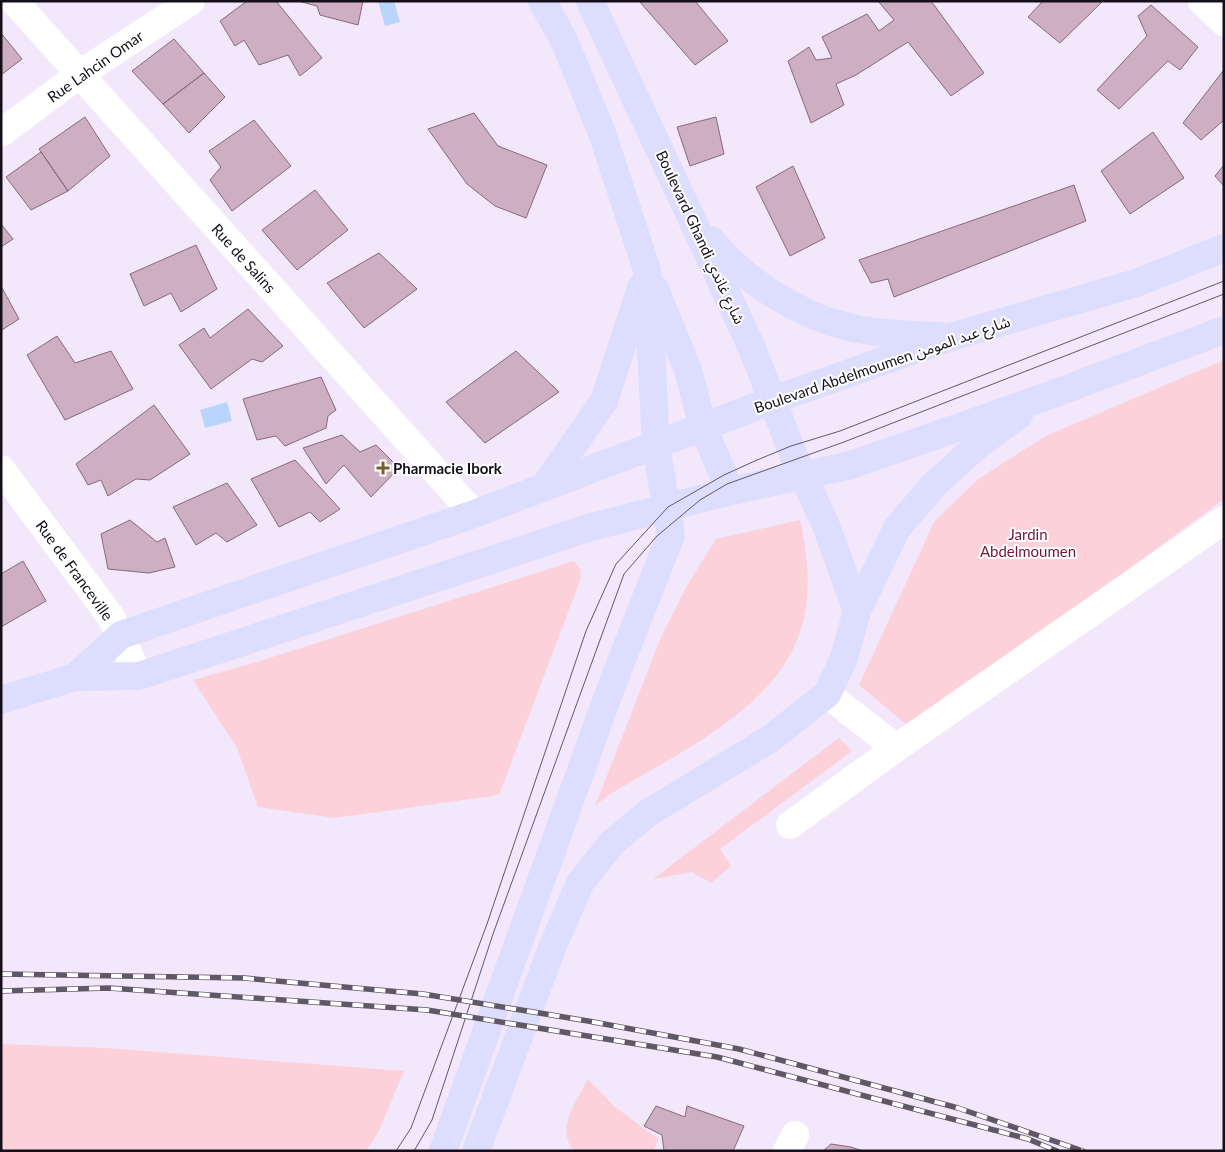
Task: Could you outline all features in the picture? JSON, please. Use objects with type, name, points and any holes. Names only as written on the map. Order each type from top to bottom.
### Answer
[{"type":"main road","points":[[542,1],[563,38],[602,133],[647,270],[688,370],[703,427],[727,484],[727,492]]},
{"type":"main road","name":"Boulevard Ghandi شارع غاندي","points":[[590,1],[752,348],[825,523],[857,610]]},
{"type":"main road","points":[[691,216],[724,256],[752,281],[814,316],[848,327],[882,333],[951,337]]},
{"type":"main road","name":"Boulevard Abdelmoumen شارع عبد المومن","points":[[121,635],[474,514],[773,400],[951,337],[1136,283],[1224,248]]},
{"type":"main road","points":[[443,1151],[613,682],[671,535],[668,507],[656,446],[647,270]]},
{"type":"main road","points":[[544,487],[604,401],[647,270]]},
{"type":"main road","points":[[1,700],[74,677],[139,676],[578,531],[727,492],[851,465],[1045,397],[1224,330]]},
{"type":"main road","points":[[476,1151],[552,948],[580,883],[612,843],[648,813],[770,739],[827,694],[844,658],[857,610],[897,528],[934,485],[978,445],[1045,397]]},
{"type":"main road","points":[[74,677],[121,635]]},
{"type":"street","name":"Rue de Salins","points":[[14,1],[474,514]]},
{"type":"street","name":"Rue Lahcin Omar","points":[[1,133],[80,74],[191,1]]},
{"type":"street","points":[[1202,1],[1224,22]]},
{"type":"street","name":"Rue de Franceville","points":[[1,469],[110,617],[121,635],[139,676]]},
{"type":"street","points":[[790,825],[896,748],[1224,520]]},
{"type":"street","points":[[827,694],[896,748]]},
{"type":"green space","name":"Jardin Abdelmoumen","points":[[1224,360],[1224,499],[912,729],[859,685],[934,522],[978,479],[1048,435]]},
{"type":"green space","points":[[800,520],[805,544],[808,581],[806,606],[804,618],[793,649],[775,677],[752,702],[725,724],[696,744],[607,796],[595,806],[662,635],[688,584],[716,539]]},
{"type":"green space","points":[[574,561],[580,569],[581,578],[499,795],[335,818],[258,807],[237,748],[193,680],[257,662]]},
{"type":"green space","points":[[839,738],[852,751],[720,849],[731,866],[711,883],[692,872],[653,879]]},
{"type":"green space","points":[[1,1044],[106,1048],[404,1071],[378,1133],[366,1151],[1,1151]]},
{"type":"green space","points":[[588,1079],[615,1107],[658,1139],[654,1151],[574,1151],[569,1142],[567,1124],[574,1105]]},
{"type":"water","points":[[378,1],[394,1],[400,22],[385,26]]},
{"type":"water","points":[[227,402],[232,421],[205,428],[200,410]]},
{"type":"building","points":[[247,1],[276,1],[322,58],[300,76],[288,55],[259,65],[244,40],[235,46],[220,21]]},
{"type":"building","points":[[298,1],[363,1],[358,25],[320,15],[317,6]]},
{"type":"building","points":[[639,1],[695,1],[728,41],[695,65]]},
{"type":"building","points":[[878,1],[931,1],[984,73],[951,96],[908,42],[856,75],[836,84],[844,105],[811,123],[788,61],[809,47],[816,60],[832,58],[822,37],[867,14],[879,31],[894,20]]},
{"type":"building","points":[[1043,1],[1103,1],[1060,43],[1028,17]]},
{"type":"building","points":[[1151,5],[1198,47],[1180,70],[1168,61],[1119,109],[1097,90],[1147,36],[1138,16]]},
{"type":"building","points":[[1,33],[22,59],[1,75]]},
{"type":"building","points":[[174,39],[204,73],[163,104],[132,71]]},
{"type":"building","points":[[1223,71],[1224,120],[1201,140],[1183,123]]},
{"type":"building","points":[[204,73],[225,97],[189,133],[163,104]]},
{"type":"building","points":[[474,113],[498,146],[547,165],[526,218],[495,206],[467,184],[428,129]]},
{"type":"building","points":[[85,117],[110,156],[68,191],[39,149]]},
{"type":"building","points":[[716,117],[724,154],[690,166],[677,127]]},
{"type":"building","points":[[254,120],[291,166],[232,211],[210,180],[221,167],[209,151]]},
{"type":"building","points":[[1153,132],[1184,178],[1130,214],[1101,171]]},
{"type":"building","points":[[41,152],[68,191],[31,210],[6,177]]},
{"type":"building","points":[[1224,165],[1224,186],[1215,176]]},
{"type":"building","points":[[793,166],[825,238],[790,256],[756,187]]},
{"type":"building","points":[[1074,185],[1086,221],[894,297],[888,279],[871,283],[859,260]]},
{"type":"building","points":[[315,190],[348,230],[297,270],[262,230]]},
{"type":"building","points":[[1,224],[13,239],[1,247]]},
{"type":"building","points":[[196,245],[217,289],[181,312],[171,293],[144,306],[130,274]]},
{"type":"building","points":[[379,253],[417,289],[364,328],[327,283]]},
{"type":"building","points":[[1,286],[19,319],[2,330],[1,329]]},
{"type":"building","points":[[248,309],[283,346],[262,362],[252,359],[211,389],[179,345],[204,328],[210,338]]},
{"type":"building","points":[[57,336],[75,363],[111,351],[133,389],[65,420],[27,355]]},
{"type":"building","points":[[516,351],[559,392],[485,443],[446,402]]},
{"type":"building","points":[[321,377],[336,410],[328,416],[326,428],[285,446],[276,436],[257,440],[243,399]]},
{"type":"building","points":[[154,405],[190,454],[150,480],[136,479],[108,496],[101,480],[88,485],[76,464]]},
{"type":"building","points":[[342,435],[360,452],[376,445],[399,468],[371,497],[344,465],[326,484],[303,448]]},
{"type":"building","points":[[295,460],[340,509],[320,522],[310,512],[279,527],[251,479]]},
{"type":"building","points":[[227,483],[257,525],[227,542],[216,533],[196,545],[173,507]]},
{"type":"building","points":[[130,520],[157,542],[165,538],[175,567],[149,573],[108,569],[101,534]]},
{"type":"building","points":[[23,561],[46,601],[1,627],[1,574]]},
{"type":"building","points":[[656,1106],[685,1117],[687,1106],[744,1126],[733,1151],[664,1151],[662,1135],[644,1126]]},
{"type":"building","points":[[831,1144],[851,1147],[863,1151],[823,1151]]},
{"type":"tram line","points":[[396,1151],[411,1128],[487,924],[586,631],[616,564],[668,507],[724,475],[791,446],[840,431],[1224,281]]},
{"type":"tram line","points":[[414,1151],[432,1120],[493,934],[624,574],[657,536],[700,500],[727,484],[844,442],[1224,294]]},
{"type":"railway","points":[[1,974],[244,978],[423,994],[588,1021],[739,1049],[958,1108],[1083,1151]]},
{"type":"railway","points":[[1,991],[109,988],[427,1010],[717,1057],[1028,1139],[1057,1151]]},
{"type":"place","name":"Pharmacie Ibork","points":[[383,468]]}]
